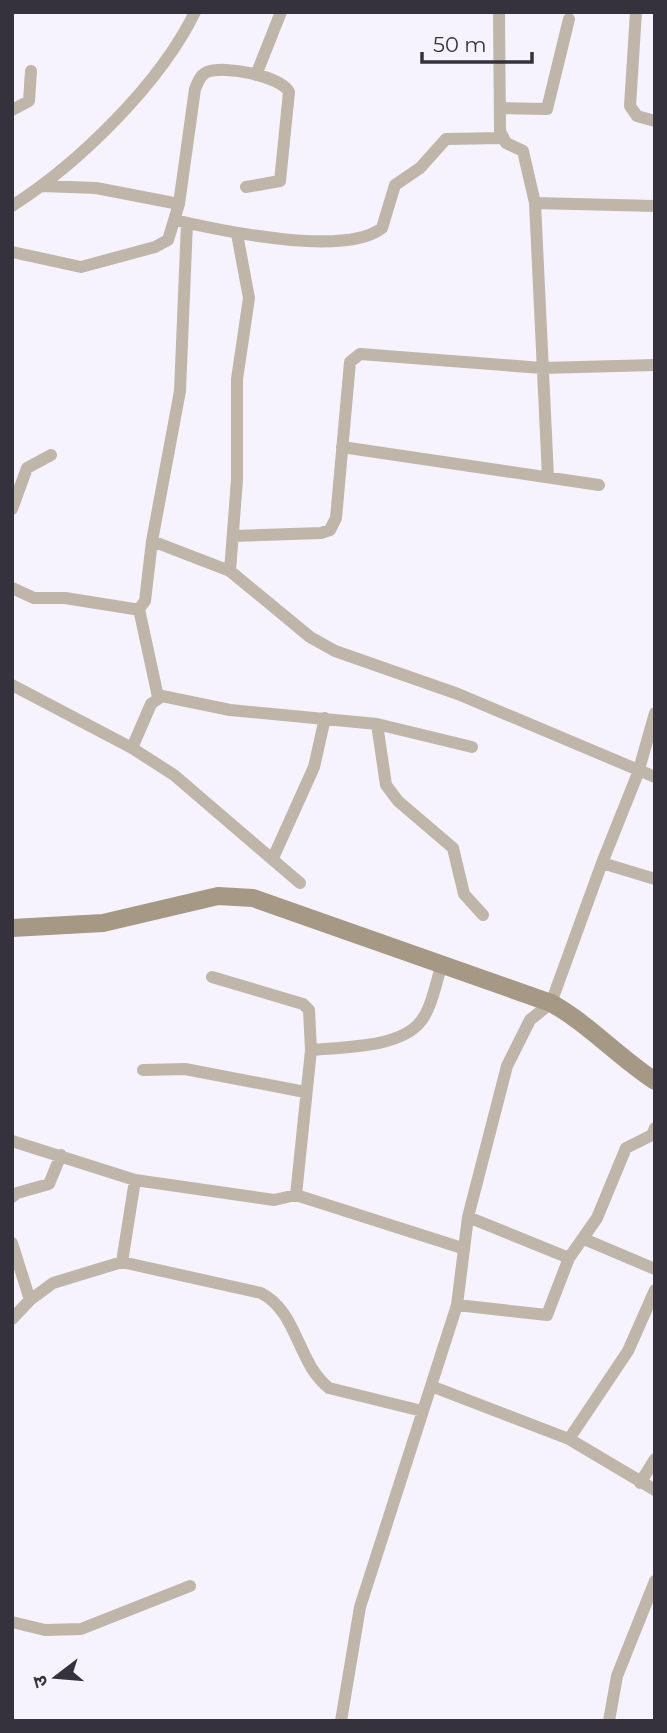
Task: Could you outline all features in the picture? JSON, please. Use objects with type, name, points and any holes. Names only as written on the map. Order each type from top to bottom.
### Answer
[{"type":"street","points":[[14,203],[42,186],[82,153],[144,87],[195,12]]},
{"type":"street","points":[[256,75],[281,12]]},
{"type":"street","points":[[499,12],[502,138]]},
{"type":"street","points":[[636,12],[636,45],[629,97],[634,113],[655,121]]},
{"type":"street","points":[[500,108],[547,109],[569,19]]},
{"type":"street","points":[[12,110],[29,101],[32,71]]},
{"type":"street","points":[[158,697],[139,609],[145,601],[152,541],[180,391],[181,221],[178,204],[195,89],[201,76],[217,71],[256,75],[271,77],[285,85],[291,101],[281,181],[246,187]]},
{"type":"street","points":[[181,221],[261,238],[344,239],[374,234],[382,228],[395,185],[420,168],[446,139],[502,138],[523,151],[536,204],[548,477]]},
{"type":"street","points":[[42,186],[96,188],[178,204]]},
{"type":"street","points":[[536,204],[655,206]]},
{"type":"street","points":[[12,252],[81,267],[162,245],[181,221]]},
{"type":"street","points":[[230,571],[234,536],[237,379],[249,298],[237,234]]},
{"type":"street","points":[[234,536],[321,533],[330,530],[336,518],[350,362],[360,354],[542,368],[655,366]]},
{"type":"street","points":[[342,447],[598,485]]},
{"type":"street","points":[[12,509],[27,468],[51,455]]},
{"type":"street","points":[[152,541],[230,571],[328,648],[458,694],[638,773],[655,777]]},
{"type":"street","points":[[12,588],[43,599],[65,598],[139,609]]},
{"type":"street","points":[[12,685],[132,748],[174,775],[300,883]]},
{"type":"street","points":[[158,697],[230,710],[377,724],[472,747]]},
{"type":"street","points":[[132,748],[151,704],[158,697]]},
{"type":"street","points":[[341,1721],[360,1607],[457,1305],[462,1248],[468,1217],[507,1066],[530,1020],[551,1003],[601,863],[638,773],[655,713]]},
{"type":"street","points":[[273,858],[314,767],[325,718]]},
{"type":"street","points":[[377,724],[386,785],[398,801],[453,848],[464,894],[483,915]]},
{"type":"street","points":[[601,863],[655,879]]},
{"type":"street","points":[[12,928],[103,923],[218,896],[253,898],[551,1003],[572,1015],[624,1061],[655,1081]]},
{"type":"street","points":[[311,1050],[376,1044],[415,1028],[423,1019],[442,964]]},
{"type":"street","points":[[212,977],[303,1004],[309,1010],[311,1050],[296,1195]]},
{"type":"street","points":[[144,1070],[185,1069],[305,1092]]},
{"type":"street","points":[[457,1305],[547,1315],[569,1258],[597,1218],[626,1148],[654,1134]]},
{"type":"street","points":[[12,1141],[135,1180],[274,1200],[296,1195],[462,1248]]},
{"type":"street","points":[[12,1197],[17,1193],[49,1184],[61,1155]]},
{"type":"street","points":[[122,1262],[135,1180]]},
{"type":"street","points":[[468,1217],[569,1258]]},
{"type":"street","points":[[584,1239],[655,1269]]},
{"type":"street","points":[[12,1243],[30,1300]]},
{"type":"street","points":[[12,1319],[30,1300],[53,1283],[122,1262],[261,1293],[274,1300],[284,1312],[317,1379],[329,1388],[422,1411]]},
{"type":"street","points":[[569,1439],[628,1351],[655,1290]]},
{"type":"street","points":[[431,1386],[569,1439],[655,1490]]},
{"type":"street","points":[[640,1483],[655,1459]]},
{"type":"street","points":[[609,1721],[617,1676],[655,1581]]},
{"type":"street","points":[[12,1622],[45,1629],[80,1629],[190,1586]]}]
